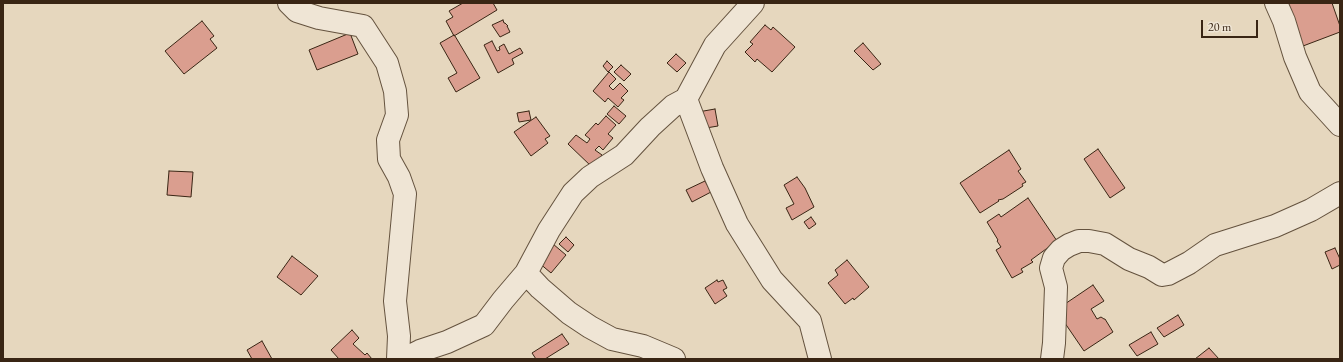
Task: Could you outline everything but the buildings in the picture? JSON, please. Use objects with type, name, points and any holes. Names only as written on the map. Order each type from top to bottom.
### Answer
[{"type":"street","points":[[289,3],[297,11],[318,18],[363,26],[387,63],[395,91],[398,115],[388,140],[389,159],[399,177],[405,194],[395,301],[398,359]]},
{"type":"street","points":[[404,359],[484,325],[526,273],[549,230],[573,193],[590,177],[624,155],[650,127],[673,106],[686,99],[715,45],[753,3]]},
{"type":"street","points":[[1276,3],[1284,21],[1295,57],[1310,92],[1340,125]]},
{"type":"street","points":[[686,99],[712,168],[737,224],[772,280],[810,321],[820,359]]},
{"type":"street","points":[[1052,359],[1056,287],[1051,268],[1054,258],[1061,250],[1069,245],[1079,241],[1106,244],[1129,259],[1149,267],[1162,275],[1168,274],[1189,263],[1215,245],[1274,226],[1312,210],[1340,193]]},
{"type":"street","points":[[526,273],[540,288],[563,308],[590,327],[612,339],[643,346],[674,359]]}]
